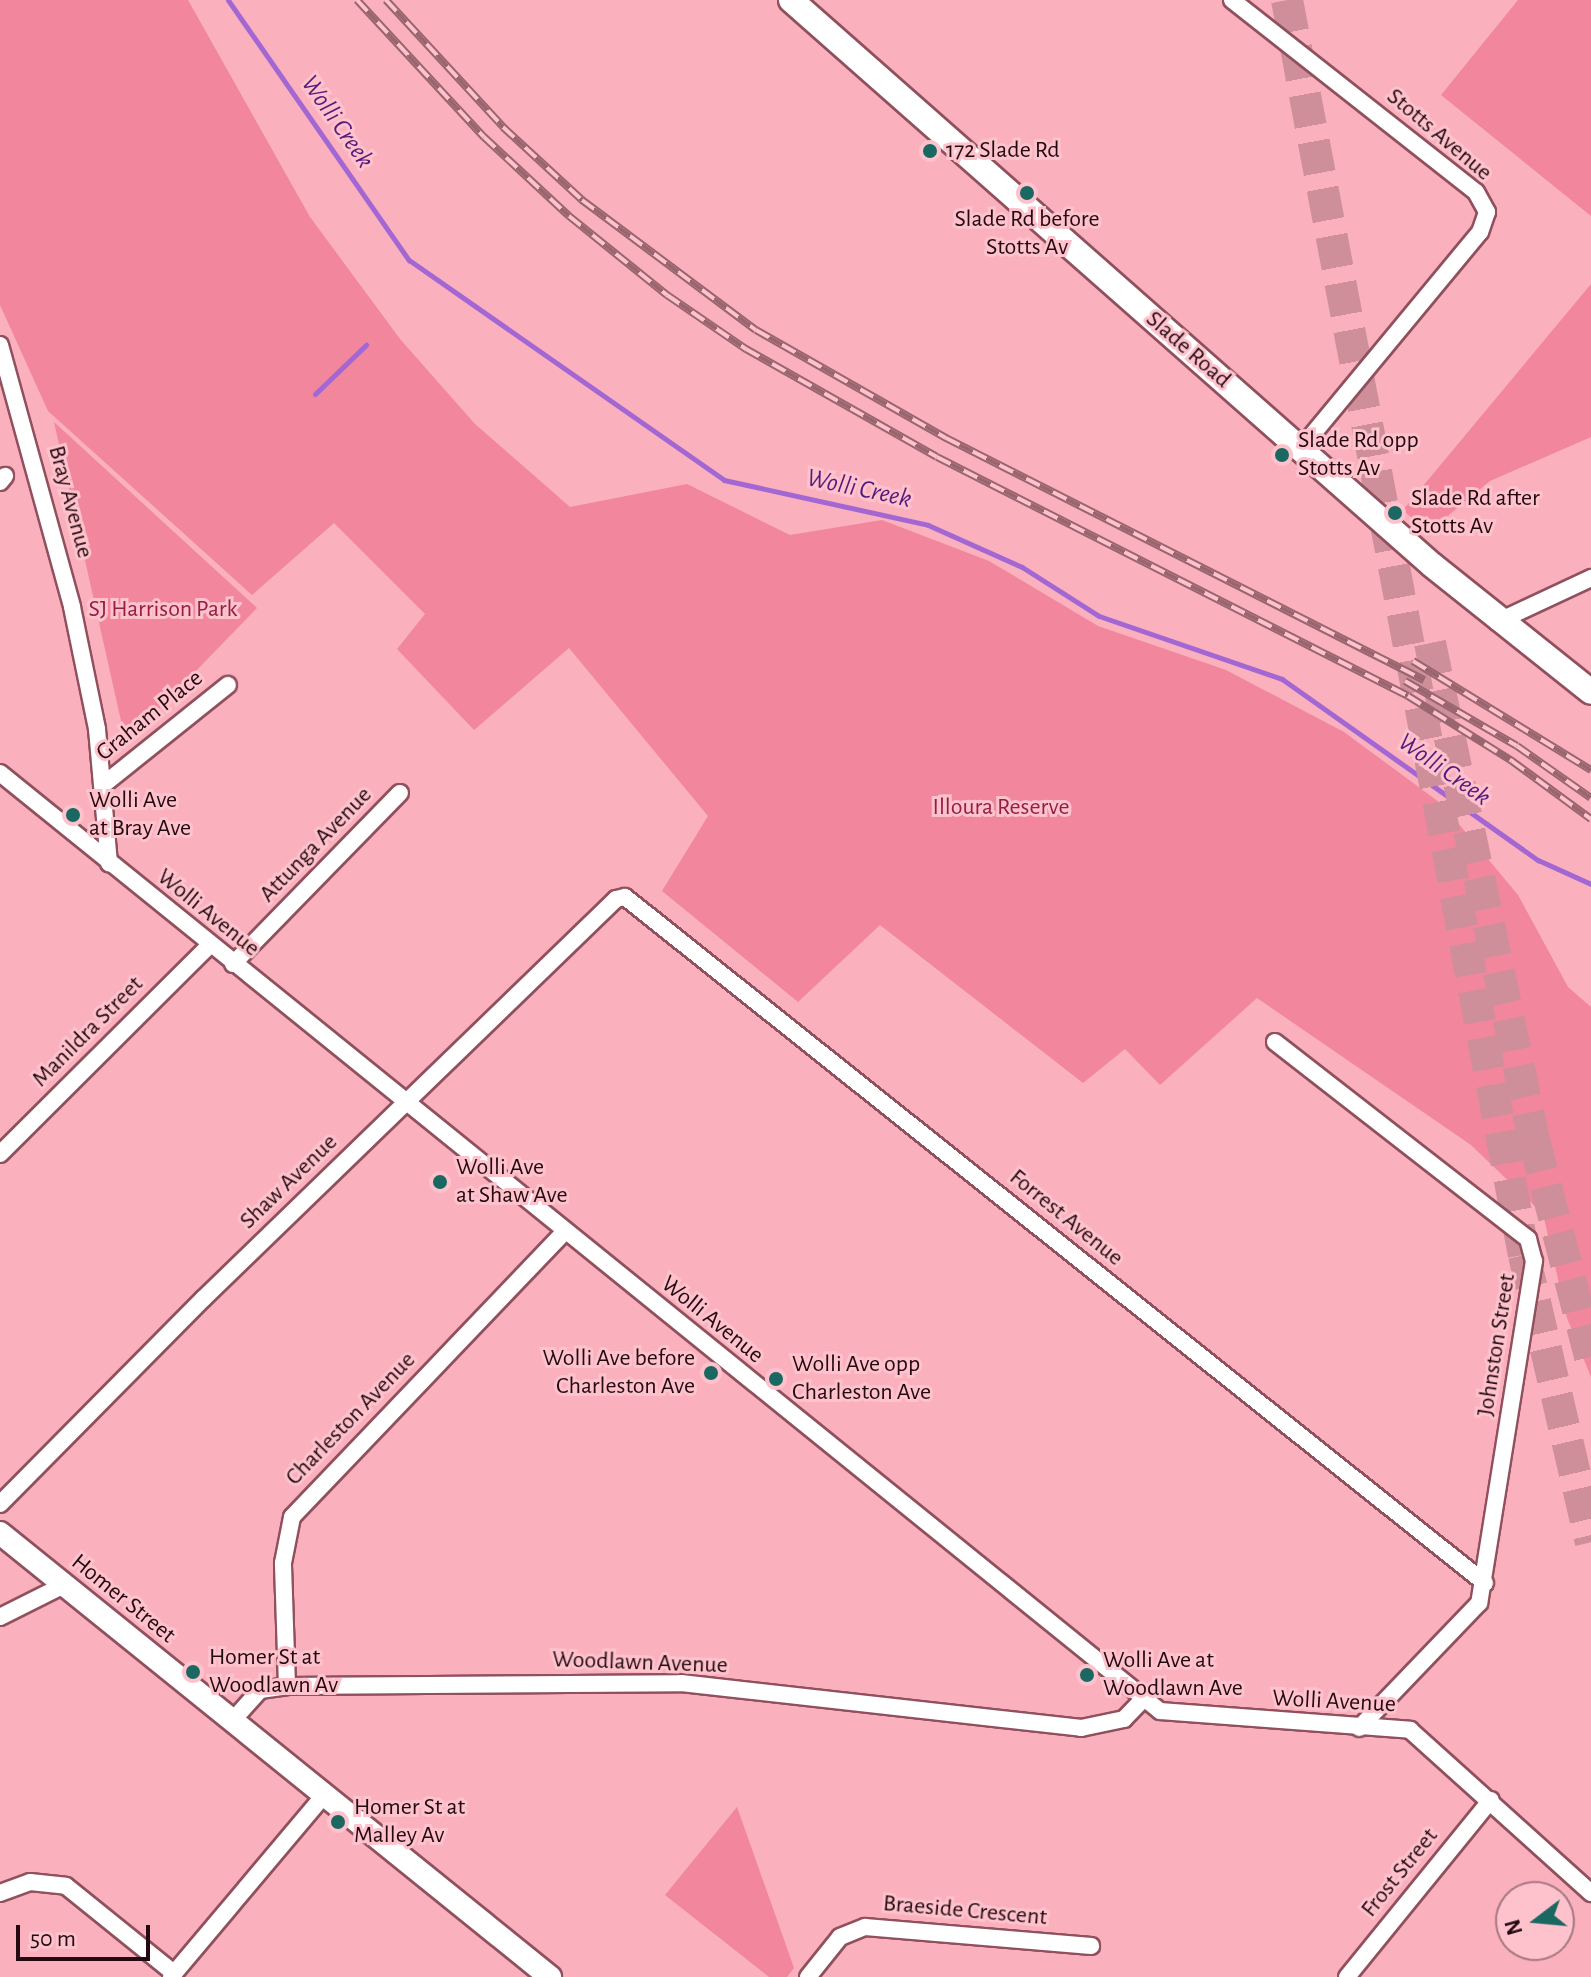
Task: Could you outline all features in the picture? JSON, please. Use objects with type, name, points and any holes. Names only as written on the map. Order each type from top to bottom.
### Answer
[{"type":"main road","name":"Slade Road","points":[[791,0],[1497,622],[1591,692]]},
{"type":"street","name":"Stotts Avenue","points":[[1232,0],[1476,192],[1487,212],[1480,232],[1301,448]]},
{"type":"street","name":"Bray Avenue","points":[[0,345],[72,607],[103,785],[109,863]]},
{"type":"street","points":[[1497,622],[1591,578]]},
{"type":"street","name":"Graham Place","points":[[103,785],[228,685]]},
{"type":"street","name":"Wolli Avenue","points":[[1,776],[1143,1699],[1169,1715],[1420,1735],[1591,1893]]},
{"type":"street","name":"Attunga Avenue","points":[[233,964],[400,793]]},
{"type":"street","name":"Forrest Avenue","points":[[616,899],[625,897],[636,905],[1485,1583]]},
{"type":"street","name":"Shaw Avenue","points":[[0,1504],[616,899]]},
{"type":"street","name":"Manildra Street","points":[[0,1154],[210,945]]},
{"type":"street","name":"Johnston Street","points":[[1275,1042],[1528,1239],[1534,1261],[1485,1583],[1479,1603],[1359,1728]]},
{"type":"street","name":"Charleston Avenue","points":[[287,1686],[283,1563],[292,1517],[564,1232]]},
{"type":"street","name":"Homer Street","points":[[0,1533],[233,1720],[539,1974]]},
{"type":"street","points":[[0,1617],[64,1585]]},
{"type":"street","name":"Woodlawn Avenue","points":[[233,1720],[260,1690],[287,1686],[681,1683],[1081,1728],[1124,1719],[1143,1699]]},
{"type":"street","points":[[0,1893],[30,1882],[66,1886],[173,1975],[324,1795]]},
{"type":"street","name":"Frost Street","points":[[1347,1977],[1491,1800]]},
{"type":"street","name":"Braeside Crescent","points":[[808,1977],[840,1937],[875,1926],[1091,1946]]},
{"type":"green space","name":"Illoura Reserve","points":[[0,0],[188,0],[310,217],[400,339],[475,424],[570,507],[687,484],[790,535],[882,520],[989,561],[1098,626],[1226,670],[1344,732],[1443,805],[1518,895],[1568,987],[1591,1007],[1591,1377],[1567,1318],[1543,1214],[1471,1145],[1257,998],[1160,1085],[1125,1049],[1083,1083],[880,925],[798,1002],[662,891],[708,816],[569,648],[474,730],[397,649],[425,614],[334,523],[252,595],[48,411],[0,305]]},
{"type":"green space","points":[[1518,0],[1591,0],[1591,216],[1441,95]]},
{"type":"green space","points":[[1591,284],[1591,437],[1490,481],[1428,532],[1403,510]]},
{"type":"green space","name":"SJ Harrison Park","points":[[54,422],[257,608],[126,743]]},
{"type":"green space","points":[[737,1807],[794,1968],[787,1977],[769,1977],[665,1895]]},
{"type":"waterway","name":"Wolli Creek","points":[[228,0],[409,260],[724,480],[928,525],[1022,567],[1099,616],[1282,679],[1538,860],[1591,884]]},
{"type":"waterway","points":[[315,394],[366,345]]},
{"type":"tunnel","points":[[1287,0],[1524,1255],[1591,1542]]},
{"type":"tunnel","points":[[1430,643],[1534,1140],[1591,1361]]},
{"type":"railway","points":[[357,0],[484,137],[569,216],[667,295],[746,349],[937,457],[1408,696],[1512,761],[1591,819]]},
{"type":"railway","points":[[386,0],[503,127],[582,200],[756,330],[946,438],[1424,680]]},
{"type":"railway","points":[[1413,661],[1591,770]]},
{"type":"railway","points":[[1405,681],[1517,746],[1591,798]]},
{"type":"place","name":"172 Slade Rd","points":[[930,151]]},
{"type":"place","name":"Slade Rd before Stotts Av","points":[[1027,193]]},
{"type":"place","name":"Slade Rd opp Stotts Av","points":[[1282,455]]},
{"type":"place","name":"Slade Rd after Stotts Av","points":[[1395,513]]},
{"type":"place","name":"Wolli Ave at Bray Ave","points":[[73,815]]},
{"type":"place","name":"Wolli Ave at Shaw Ave","points":[[440,1182]]},
{"type":"place","name":"Wolli Ave before Charleston Ave","points":[[711,1373]]},
{"type":"place","name":"Wolli Ave opp Charleston Ave","points":[[776,1379]]},
{"type":"place","name":"Homer St at Woodlawn Av","points":[[193,1672]]},
{"type":"place","name":"Wolli Ave at Woodlawn Ave","points":[[1087,1675]]},
{"type":"place","name":"Homer St at Malley Av","points":[[338,1822]]}]
